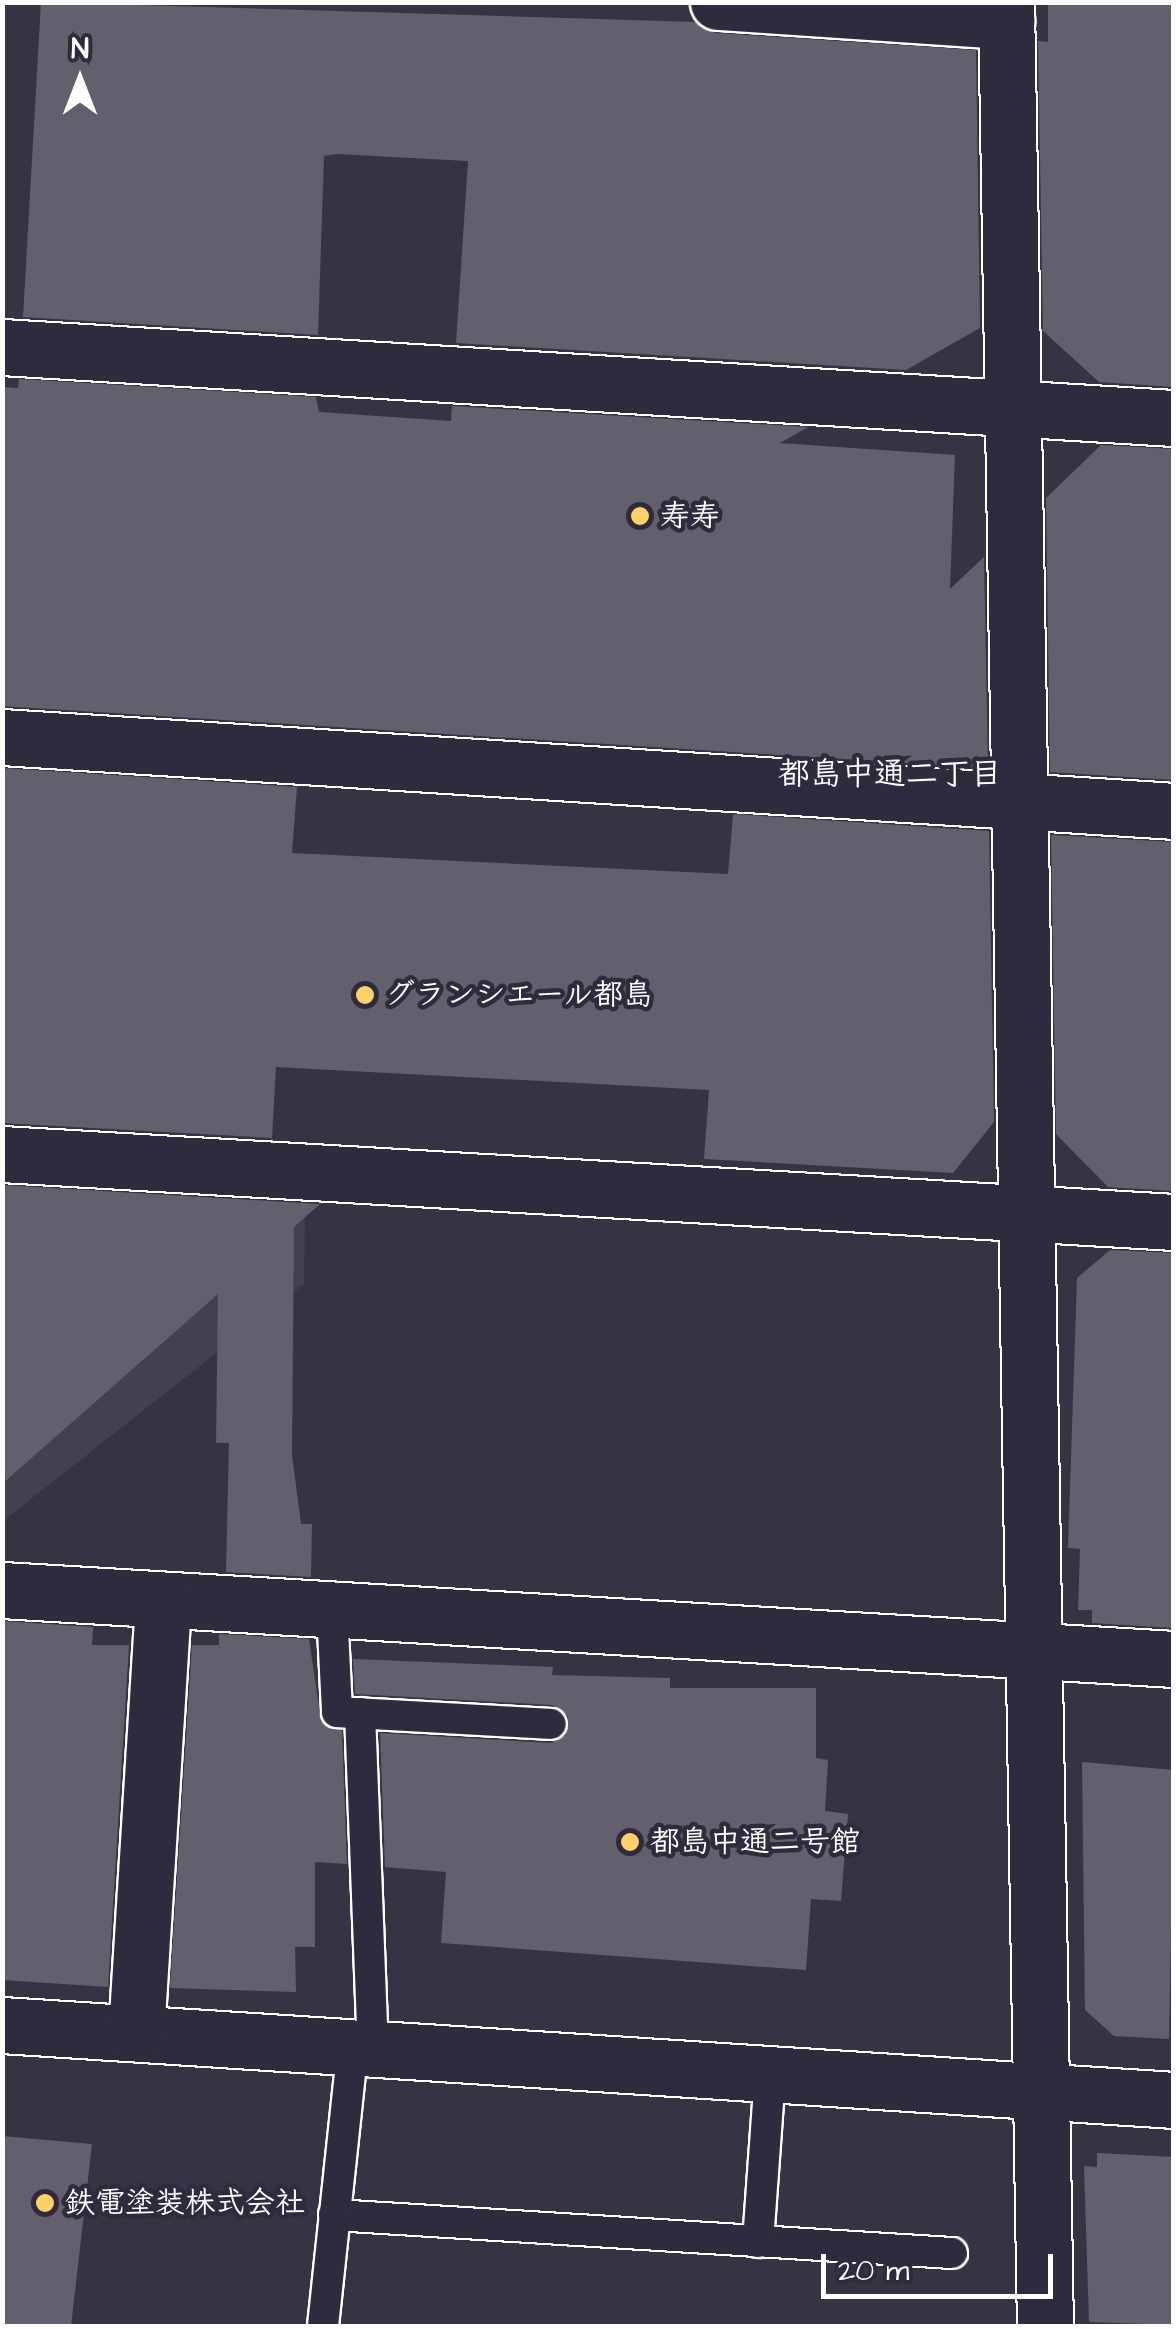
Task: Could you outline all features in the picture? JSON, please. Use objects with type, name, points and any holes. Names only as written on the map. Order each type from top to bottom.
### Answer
[{"type":"street","points":[[718,2],[1006,12],[1045,2326]]},
{"type":"street","points":[[2,347],[1174,418]]},
{"type":"street","points":[[2,737],[1174,811]]},
{"type":"street","points":[[2,1154],[1026,1217],[1174,1222]]},
{"type":"street","points":[[2,1590],[1174,1659]]},
{"type":"street","points":[[136,2033],[163,1600]]},
{"type":"street","points":[[2,2024],[1174,2100]]},
{"type":"lane","points":[[332,1609],[336,1712],[550,1724]]},
{"type":"lane","points":[[323,2326],[334,2215],[363,2048],[360,1713]]},
{"type":"lane","points":[[758,2242],[770,2074]]},
{"type":"lane","points":[[334,2215],[952,2253]]},
{"type":"shaded area","points":[[3,1187],[305,1205],[304,1284],[3,1521]]},
{"type":"building","points":[[41,2],[695,22],[716,33],[976,50],[980,328],[906,370],[456,343],[468,161],[337,154],[324,156],[318,335],[23,317]]},
{"type":"building","points":[[1048,2],[1174,2],[1174,387],[1099,382],[1043,331],[1038,41],[1048,42]]},
{"type":"building","points":[[19,379],[316,397],[319,412],[451,421],[452,406],[808,427],[780,443],[955,455],[950,589],[984,557],[988,768],[2,706],[2,387],[18,388]]},
{"type":"building","points":[[1101,445],[1174,449],[1174,780],[1050,772],[1046,498]]},
{"type":"building","points":[[2,768],[297,787],[292,853],[728,874],[733,814],[989,831],[994,1122],[953,1173],[704,1159],[709,1090],[276,1067],[272,1138],[2,1123]]},
{"type":"building","points":[[1051,835],[1174,842],[1174,1191],[1108,1187],[1056,1134]]},
{"type":"building","points":[[2,1185],[320,1204],[294,1227],[292,1455],[301,1524],[312,1524],[311,1577],[226,1572],[229,1443],[216,1443],[218,1294],[2,1484]]},
{"type":"building","points":[[1110,1250],[1174,1253],[1174,1628],[1092,1623],[1092,1610],[1078,1610],[1080,1549],[1068,1548],[1077,1278]]},
{"type":"building","points":[[2,1621],[93,1627],[92,1645],[129,1645],[108,1987],[2,1980]]},
{"type":"building","points":[[219,1634],[309,1639],[321,1721],[342,1731],[347,1864],[315,1862],[315,1947],[295,1947],[296,1992],[170,1988],[192,1645],[219,1645]]},
{"type":"building","points":[[353,1659],[553,1667],[552,1675],[670,1678],[670,1688],[816,1688],[816,1758],[828,1760],[825,1811],[848,1814],[841,1901],[811,1899],[806,1970],[441,1943],[446,1872],[385,1867],[380,1733],[551,1743],[566,1735],[568,1716],[552,1705],[355,1694]]},
{"type":"building","points":[[1082,1762],[1174,1770],[1169,2039],[1114,2036],[1085,2010]]},
{"type":"building","name":"鉄電塗装株式会社","points":[[2,2136],[92,2144],[71,2326],[2,2326]]},
{"type":"building","points":[[1097,2153],[1174,2157],[1174,2325],[1089,2322],[1084,2166],[1097,2167]]},
{"type":"place","name":"寿寿","points":[[640,516]]},
{"type":"place","name":"グランシエール都島","points":[[365,995]]},
{"type":"place","name":"都島中通二号館","points":[[630,1842]]},
{"type":"place","name":"鉄電塗装株式会社","points":[[45,2203]]},
{"type":"district","name":"都島中通二丁目","points":[[890,775]]}]
